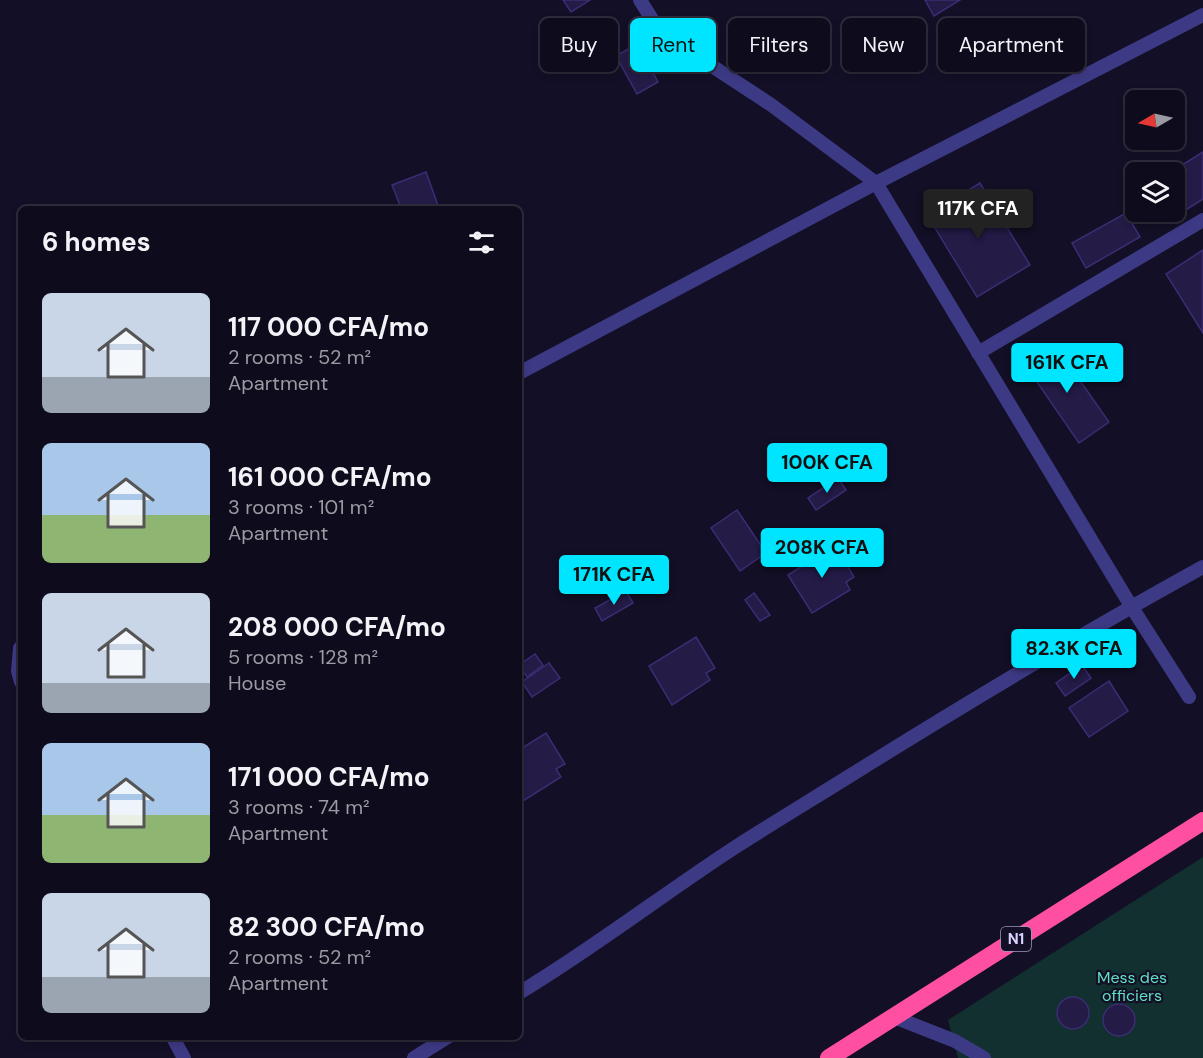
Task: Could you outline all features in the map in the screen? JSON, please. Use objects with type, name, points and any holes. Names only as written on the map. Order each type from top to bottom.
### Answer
[{"type":"highway","name":"N1","points":[[829,1058],[1203,821]]},
{"type":"lane","points":[[640,0],[660,32],[770,104],[876,183],[1131,606],[1189,697]]},
{"type":"lane","points":[[522,371],[876,183],[1203,15]]},
{"type":"lane","points":[[978,353],[1203,220]]},
{"type":"lane","points":[[522,991],[559,969],[737,846],[998,684],[1131,606],[1203,567]]},
{"type":"lane","points":[[894,1017],[955,1041],[984,1058]]},
{"type":"lane","points":[[174,1040],[184,1058]]},
{"type":"lane","points":[[414,1058],[443,1040]]},
{"type":"green space","name":"Mess des officiers","points":[[1203,857],[1203,1058],[958,1058],[948,1020]]},
{"type":"building","points":[[563,0],[590,0],[571,12]]},
{"type":"building","points":[[925,0],[960,0],[934,16]]},
{"type":"building","points":[[630,48],[630,72],[652,72],[658,82],[637,94],[618,60],[618,55]]},
{"type":"building","points":[[1203,152],[1203,199],[1185,210],[1185,163]]},
{"type":"building","points":[[426,172],[438,206],[400,206],[392,185]]},
{"type":"building","points":[[980,183],[1030,265],[977,297],[927,215]]},
{"type":"building","points":[[1125,214],[1125,222],[1131,222],[1140,237],[1086,268],[1072,243]]},
{"type":"building","points":[[1203,250],[1203,333],[1166,274]]},
{"type":"building","points":[[1055,345],[1109,422],[1079,443],[1026,366]]},
{"type":"building","points":[[838,478],[846,490],[816,510],[808,498]]},
{"type":"building","points":[[737,510],[766,553],[740,571],[711,528]]},
{"type":"building","points":[[835,545],[854,577],[846,582],[850,590],[812,613],[788,575]]},
{"type":"building","points":[[626,591],[633,603],[602,621],[595,608]]},
{"type":"building","points":[[754,593],[770,615],[760,621],[745,600]]},
{"type":"building","points":[[696,637],[715,668],[706,673],[710,680],[672,705],[649,666]]},
{"type":"building","points":[[535,654],[543,665],[527,677],[522,670],[522,663]]},
{"type":"building","points":[[549,663],[560,678],[532,697],[522,682]]},
{"type":"building","points":[[1082,665],[1091,678],[1065,696],[1056,683]]},
{"type":"building","points":[[1109,681],[1128,711],[1089,737],[1069,708]]},
{"type":"building","points":[[546,733],[565,764],[556,769],[561,777],[523,801],[522,800],[522,748]]},
{"type":"building","points":[[1073,997],[1084,1002],[1089,1013],[1084,1024],[1073,1029],[1062,1024],[1057,1013],[1062,1002]]},
{"type":"building","points":[[1119,1004],[1130,1009],[1135,1020],[1130,1031],[1119,1036],[1108,1031],[1103,1020],[1108,1009]]}]
